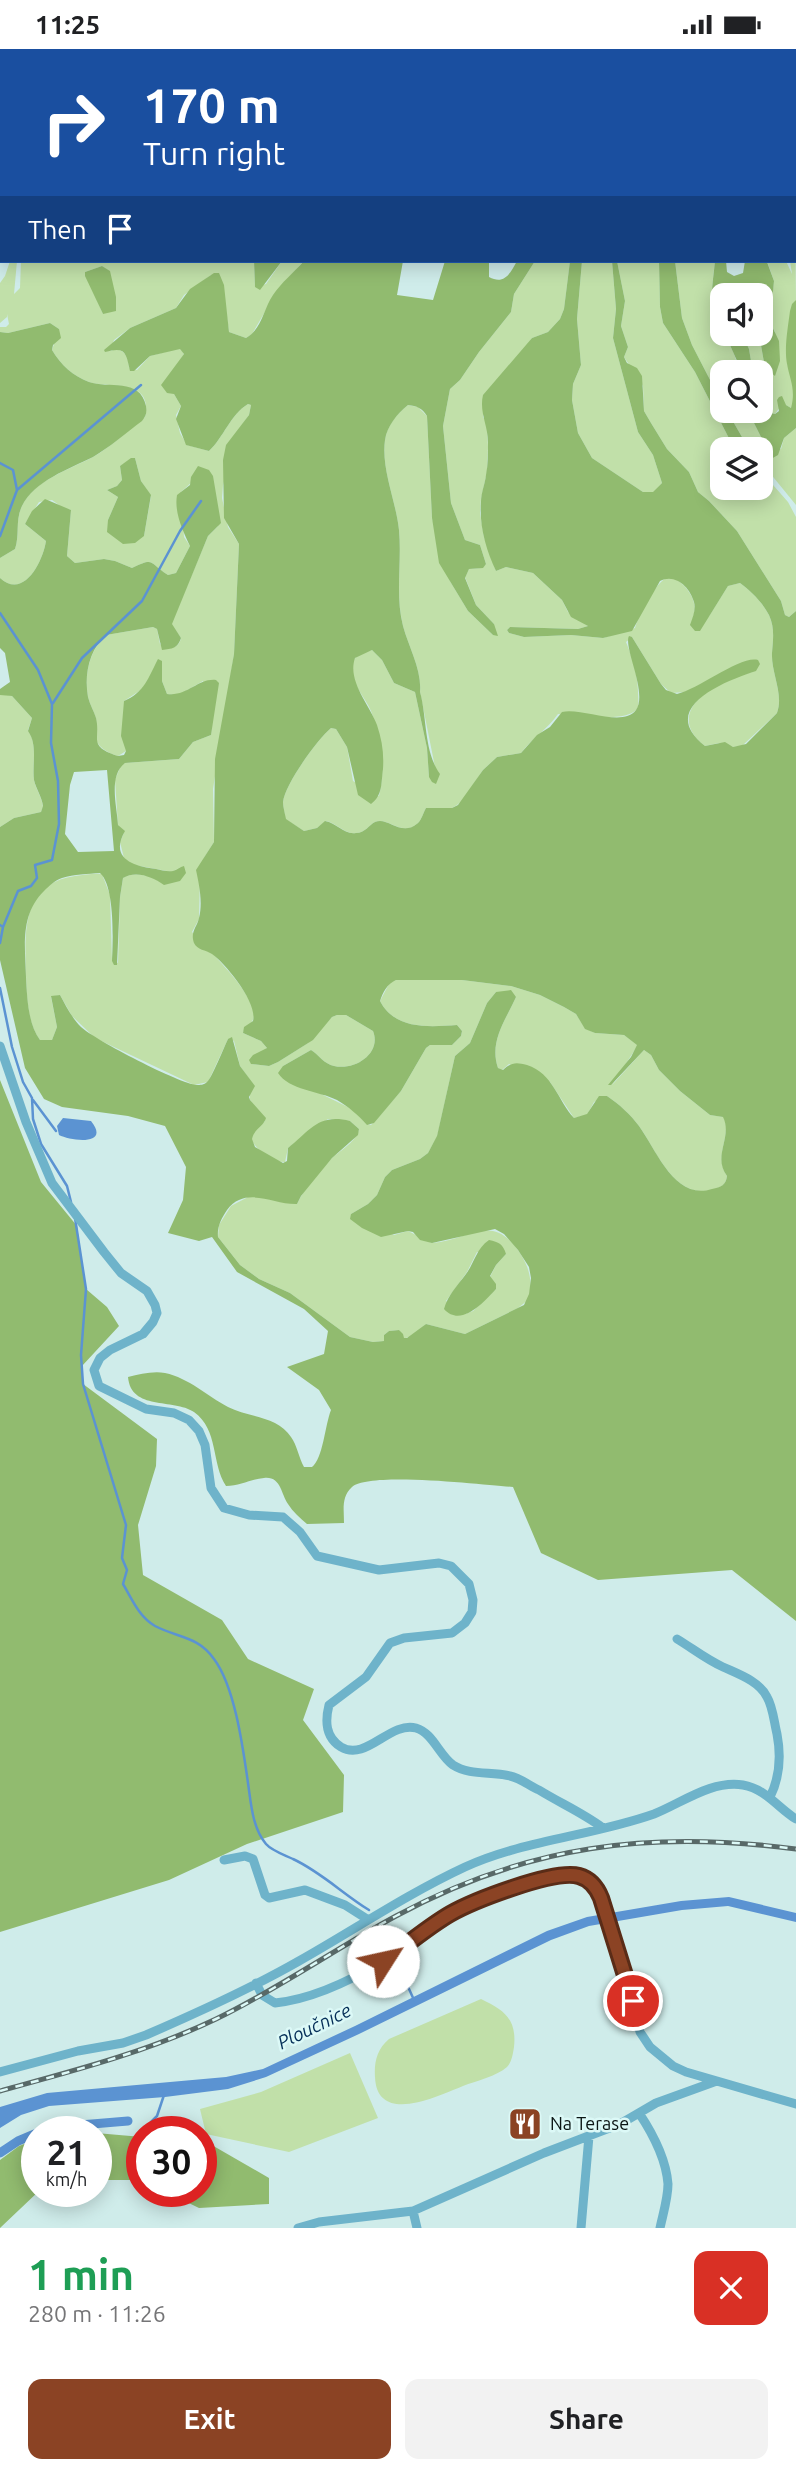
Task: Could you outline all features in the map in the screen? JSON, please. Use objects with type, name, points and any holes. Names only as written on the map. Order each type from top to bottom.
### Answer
[{"type":"street","points":[[0,1046],[26,1122],[52,1182],[121,1273],[147,1291],[155,1305],[153,1322],[143,1334],[100,1357],[94,1370],[99,1386],[146,1409],[174,1413],[189,1420],[199,1431],[205,1445],[211,1487],[224,1508],[249,1515],[283,1517],[300,1532],[317,1556],[379,1570],[439,1563],[451,1566],[469,1584],[473,1601],[472,1612],[465,1623],[452,1633],[404,1638],[390,1643],[366,1677],[329,1705],[326,1727],[331,1737],[341,1747],[352,1750],[364,1748],[407,1727],[418,1729],[429,1737],[451,1763],[464,1770],[513,1776],[603,1828]]},
{"type":"street","points":[[677,1639],[724,1668],[741,1674],[768,1698],[779,1742],[778,1780],[770,1797]]},
{"type":"street","points":[[0,2072],[78,2051],[124,2043],[146,2035],[298,1962],[367,1919],[467,1866],[522,1848],[654,1814],[714,1787],[745,1786],[770,1797],[796,1819]]},
{"type":"street","points":[[224,1860],[245,1856],[253,1859],[265,1895],[269,1898],[305,1890],[345,1905],[367,1919]]},
{"type":"street","points":[[256,1983],[262,1996],[275,2003],[292,2001],[326,1990],[394,1954],[435,1923],[469,1904],[488,1896],[569,1874],[586,1879],[598,1890],[640,2032],[650,2047],[673,2066],[686,2072],[796,2104]]},
{"type":"street","points":[[684,2093],[686,2072]]},
{"type":"street","points":[[298,2228],[319,2222],[413,2211],[544,2153],[620,2124],[656,2103],[714,2082]]},
{"type":"street","points":[[639,2113],[654,2135],[666,2173],[668,2185],[660,2228]]},
{"type":"street","points":[[581,2228],[589,2136]]},
{"type":"street","points":[[413,2211],[417,2228]]},
{"type":"green space","points":[[9,263],[17,263],[14,294],[20,288],[21,263],[254,263],[255,287],[266,284],[281,263],[302,263],[279,288],[252,334],[246,338],[229,332],[226,310],[211,275],[184,295],[176,308],[130,328],[114,340],[110,351],[122,351],[128,360],[129,368],[137,370],[150,356],[180,348],[184,354],[174,394],[181,406],[176,415],[180,433],[187,445],[209,451],[236,414],[248,404],[251,405],[249,415],[240,428],[223,485],[222,498],[228,527],[239,544],[234,654],[213,789],[214,842],[204,858],[200,878],[199,919],[192,932],[239,984],[252,1006],[254,1018],[243,1033],[261,1041],[267,1048],[251,1064],[269,1066],[278,1062],[308,1043],[332,1017],[346,1015],[373,1031],[374,1046],[365,1059],[350,1066],[334,1066],[311,1050],[283,1066],[315,1091],[352,1109],[371,1125],[401,1091],[426,1048],[430,1045],[452,1045],[462,1031],[457,1025],[414,1025],[394,1017],[380,1001],[390,982],[462,980],[511,986],[540,995],[564,1007],[576,1014],[585,1028],[595,1033],[624,1035],[638,1045],[612,1085],[644,1050],[680,1091],[710,1115],[724,1117],[726,1131],[722,1161],[727,1176],[723,1185],[713,1190],[699,1191],[677,1181],[636,1122],[607,1096],[594,1102],[587,1115],[574,1118],[550,1082],[509,1064],[502,1070],[498,1068],[495,1049],[497,1040],[516,997],[496,992],[487,1003],[470,1043],[455,1056],[437,1137],[428,1153],[392,1170],[385,1177],[377,1195],[351,1214],[394,1235],[408,1231],[432,1243],[480,1231],[500,1233],[510,1240],[526,1265],[530,1276],[528,1300],[518,1308],[465,1334],[426,1324],[412,1336],[403,1339],[399,1330],[389,1331],[384,1335],[384,1341],[373,1342],[350,1337],[290,1293],[259,1279],[240,1265],[218,1237],[219,1225],[231,1206],[248,1197],[297,1204],[317,1174],[352,1141],[359,1129],[350,1121],[328,1119],[288,1148],[285,1162],[280,1161],[270,1158],[251,1139],[254,1130],[265,1121],[250,1100],[250,1080],[240,1066],[234,1041],[228,1039],[208,1082],[194,1085],[95,1038],[72,1016],[60,995],[51,997],[57,1027],[52,1040],[40,1040],[32,1026],[26,984],[27,928],[35,900],[44,889],[57,881],[75,876],[102,874],[110,895],[112,961],[118,963],[123,878],[140,875],[158,881],[182,866],[172,872],[129,864],[124,858],[120,842],[124,833],[118,825],[115,780],[121,765],[125,763],[179,759],[193,742],[211,735],[212,723],[203,681],[179,695],[167,694],[162,681],[162,661],[144,688],[124,701],[126,751],[118,756],[103,749],[96,739],[96,721],[88,697],[87,672],[95,648],[106,635],[153,627],[157,629],[160,644],[167,649],[178,644],[181,638],[171,624],[208,536],[218,526],[218,517],[213,499],[192,482],[181,492],[184,537],[190,546],[176,573],[168,575],[148,562],[132,568],[104,559],[75,563],[67,556],[71,510],[52,500],[39,502],[25,524],[46,541],[41,558],[24,581],[9,584],[0,578],[0,558],[15,549],[20,511],[28,497],[43,482],[93,457],[113,443],[145,417],[146,404],[143,396],[136,390],[89,382],[68,369],[52,350],[59,329],[50,323],[8,333],[0,332],[0,327],[9,324],[7,314],[0,323],[0,283]],"holes":[[[102,266],[109,271],[112,285],[103,314],[85,272]],[[135,458],[141,481],[151,496],[144,536],[108,520],[118,497],[107,490],[117,486],[122,480],[120,466]],[[477,1252],[506,1254],[490,1277],[496,1289],[473,1311],[465,1314],[446,1301],[467,1272]]]},
{"type":"green space","points":[[254,263],[280,263],[260,290],[255,287]]},
{"type":"green space","points":[[302,263],[403,263],[397,295],[433,300],[444,263],[489,263],[489,277],[499,280],[509,274],[516,263],[534,263],[514,294],[511,312],[460,380],[450,389],[443,426],[451,503],[465,540],[480,545],[486,564],[483,568],[469,569],[465,578],[476,605],[494,624],[498,636],[493,635],[468,611],[439,563],[432,518],[427,416],[419,408],[408,405],[388,430],[384,451],[399,530],[399,590],[403,626],[419,675],[428,745],[440,774],[436,784],[429,777],[427,748],[415,692],[394,683],[382,660],[372,650],[355,658],[353,667],[356,684],[377,725],[381,741],[383,769],[378,797],[371,804],[358,795],[347,747],[336,729],[331,728],[310,752],[285,794],[283,802],[286,819],[304,831],[317,828],[325,821],[352,833],[362,832],[380,821],[400,828],[412,827],[426,808],[452,808],[458,805],[483,770],[497,757],[521,753],[537,735],[550,727],[562,712],[612,717],[630,715],[636,710],[639,693],[629,650],[629,636],[661,684],[666,690],[677,694],[731,667],[758,660],[760,664],[756,671],[713,689],[691,708],[688,720],[692,732],[705,746],[725,742],[733,747],[746,744],[777,713],[779,698],[772,661],[771,620],[760,601],[740,583],[728,586],[700,631],[695,631],[690,625],[695,607],[692,596],[681,583],[671,579],[660,581],[632,631],[603,638],[571,635],[524,637],[507,630],[510,627],[578,629],[588,626],[571,617],[562,600],[533,573],[506,567],[496,571],[486,546],[481,520],[488,450],[483,395],[532,338],[548,332],[560,319],[564,309],[570,263],[582,263],[577,319],[581,365],[573,384],[572,400],[578,433],[592,458],[643,492],[653,492],[662,483],[653,455],[638,432],[613,338],[616,309],[612,263],[617,263],[625,301],[621,326],[628,347],[624,357],[642,376],[644,411],[667,449],[689,472],[698,492],[737,531],[781,601],[785,615],[789,617],[796,611],[796,1621],[732,1570],[598,1580],[541,1553],[513,1487],[403,1479],[363,1482],[352,1487],[346,1495],[344,1523],[307,1524],[290,1507],[280,1487],[270,1478],[226,1486],[221,1477],[211,1437],[202,1419],[194,1412],[145,1399],[131,1388],[128,1377],[156,1372],[174,1375],[228,1407],[278,1425],[293,1440],[304,1467],[312,1467],[321,1449],[331,1410],[319,1390],[287,1367],[324,1354],[328,1331],[304,1309],[237,1272],[212,1237],[199,1241],[168,1233],[183,1200],[186,1167],[165,1126],[128,1116],[62,1107],[44,1099],[25,1068],[0,960],[0,827],[14,818],[41,812],[43,806],[34,780],[34,748],[28,731],[32,718],[12,696],[0,695],[0,689],[10,682],[5,653],[0,648],[0,578],[9,584],[17,584],[31,575],[36,567],[46,541],[25,524],[32,511],[45,499],[71,510],[67,556],[75,563],[104,559],[132,568],[148,562],[168,575],[176,573],[190,546],[178,515],[177,495],[190,485],[191,477],[198,466],[209,470],[213,476],[221,523],[208,536],[172,624],[181,638],[178,644],[162,650],[157,629],[153,627],[106,635],[92,655],[87,680],[88,697],[96,718],[97,741],[102,749],[118,756],[124,755],[126,751],[121,736],[124,701],[141,689],[158,659],[162,661],[162,681],[167,694],[181,693],[210,680],[219,683],[211,735],[193,742],[179,759],[125,763],[115,783],[118,825],[125,831],[120,848],[122,855],[132,863],[148,868],[174,871],[184,866],[186,873],[180,881],[164,885],[144,876],[123,878],[117,965],[112,961],[111,901],[100,873],[62,878],[44,891],[36,900],[27,920],[25,953],[29,1010],[40,1040],[52,1040],[57,1027],[51,996],[60,995],[75,1020],[89,1033],[157,1070],[198,1085],[209,1080],[228,1039],[232,1037],[240,1066],[255,1086],[250,1100],[266,1118],[253,1136],[255,1147],[283,1163],[287,1161],[288,1148],[315,1125],[330,1119],[339,1119],[350,1121],[359,1129],[358,1135],[332,1158],[297,1204],[251,1197],[235,1203],[227,1210],[220,1223],[218,1237],[240,1265],[259,1279],[290,1293],[350,1337],[373,1342],[384,1341],[384,1335],[389,1331],[399,1330],[404,1338],[407,1338],[426,1324],[465,1334],[524,1305],[529,1294],[529,1267],[504,1234],[495,1229],[432,1243],[420,1240],[413,1232],[408,1231],[381,1237],[350,1219],[351,1214],[377,1195],[385,1177],[392,1170],[428,1153],[437,1136],[455,1056],[470,1043],[487,1003],[496,992],[511,990],[516,997],[497,1040],[495,1049],[498,1068],[503,1070],[517,1063],[536,1069],[549,1081],[574,1118],[587,1114],[599,1096],[607,1096],[632,1118],[668,1171],[688,1188],[699,1191],[715,1188],[724,1184],[727,1176],[721,1161],[726,1132],[723,1117],[710,1115],[680,1091],[644,1050],[608,1085],[631,1057],[637,1045],[624,1035],[595,1033],[585,1029],[576,1014],[564,1007],[540,995],[511,986],[462,980],[396,980],[390,984],[380,1001],[394,1017],[414,1025],[457,1025],[462,1031],[452,1045],[430,1045],[426,1048],[401,1091],[374,1123],[367,1125],[337,1100],[297,1087],[278,1073],[283,1066],[311,1050],[334,1066],[350,1066],[365,1059],[374,1046],[373,1031],[346,1015],[332,1017],[313,1040],[278,1062],[269,1066],[251,1064],[249,1060],[253,1055],[267,1048],[261,1041],[243,1033],[244,1027],[253,1021],[251,1004],[225,966],[212,954],[195,945],[193,933],[201,906],[196,870],[214,842],[215,759],[234,654],[239,544],[224,518],[223,460],[226,445],[249,415],[251,405],[248,404],[236,414],[209,451],[186,445],[176,419],[181,406],[174,394],[167,393],[161,385],[184,354],[180,349],[150,356],[134,371],[130,371],[124,353],[104,350],[130,328],[176,308],[190,289],[214,273],[219,273],[224,285],[229,332],[246,338],[259,324],[276,291]],"holes":[[[107,770],[114,851],[78,852],[65,834],[74,772]]]},
{"type":"green space","points":[[534,263],[570,263],[564,309],[560,319],[548,332],[532,338],[483,409],[483,417],[487,423],[488,447],[480,513],[484,537],[496,571],[506,567],[533,573],[562,600],[568,612],[588,626],[578,629],[510,627],[507,630],[524,637],[571,635],[603,638],[635,628],[653,592],[667,578],[680,582],[691,595],[695,608],[691,625],[709,616],[728,586],[740,583],[760,601],[771,620],[772,661],[779,698],[777,713],[742,746],[733,747],[719,743],[705,746],[693,733],[689,721],[691,709],[711,689],[752,672],[713,678],[686,692],[671,693],[661,684],[632,637],[626,642],[637,684],[638,707],[633,712],[614,717],[558,714],[521,753],[497,757],[483,770],[457,805],[452,808],[426,808],[412,827],[401,828],[380,821],[362,832],[352,833],[326,821],[317,828],[304,831],[285,819],[285,794],[302,763],[331,728],[336,729],[347,747],[353,781],[379,796],[382,775],[380,742],[371,711],[352,672],[354,659],[362,653],[372,650],[382,660],[394,683],[415,692],[427,748],[429,777],[435,767],[419,675],[401,614],[399,530],[384,451],[390,425],[408,405],[418,407],[427,416],[432,518],[450,581],[468,611],[493,635],[494,624],[476,605],[465,577],[469,569],[480,568],[486,564],[480,545],[465,540],[451,503],[443,426],[450,389],[460,380],[511,312],[514,294]]},
{"type":"green space","points":[[582,263],[612,263],[616,309],[613,338],[638,432],[653,455],[662,483],[653,493],[643,492],[592,458],[578,433],[572,400],[573,384],[581,365],[577,319]]},
{"type":"green space","points":[[617,263],[659,263],[663,323],[695,372],[710,401],[710,423],[721,423],[728,437],[710,437],[710,500],[773,500],[773,485],[788,502],[796,517],[796,611],[789,617],[785,615],[781,601],[737,531],[698,492],[689,472],[667,449],[644,411],[643,386],[624,357],[628,347],[621,326],[625,301]]},
{"type":"green space","points":[[659,263],[675,263],[682,318],[710,380],[710,401],[695,372],[663,323]]},
{"type":"green space","points":[[675,263],[715,263],[713,283],[710,283],[710,346],[730,346],[736,360],[710,360],[710,380],[682,318]]},
{"type":"green space","points":[[715,263],[726,263],[727,272],[734,276],[743,273],[745,263],[767,263],[774,281],[773,291],[773,283],[713,283]]},
{"type":"green space","points":[[768,263],[787,263],[792,274],[790,263],[796,263],[796,300],[788,329],[787,364],[794,378],[796,400],[791,408],[786,405],[780,407],[775,414],[773,360],[767,360],[775,332],[774,281]]},
{"type":"green space","points":[[102,266],[110,271],[116,297],[116,311],[103,314],[85,276],[85,272]]},
{"type":"green space","points":[[796,300],[796,428],[784,438],[778,455],[773,458],[773,437],[761,437],[754,423],[773,423],[773,414],[779,411],[779,397],[782,396],[786,405],[791,408],[793,390],[786,358],[786,344],[792,304]]},
{"type":"green space","points":[[50,323],[59,329],[61,338],[53,345],[52,350],[68,369],[89,382],[122,386],[137,391],[143,397],[146,414],[142,421],[106,449],[35,489],[20,511],[15,549],[0,558],[0,332],[8,333]]},
{"type":"green space","points":[[773,328],[779,341],[780,361],[775,376],[773,360],[764,360],[761,346],[773,346]]},
{"type":"green space","points":[[730,346],[748,346],[751,360],[737,360]]},
{"type":"green space","points":[[748,346],[761,346],[764,360],[751,360]]},
{"type":"green space","points":[[721,423],[734,423],[742,437],[728,437]]},
{"type":"green space","points":[[734,423],[754,423],[761,437],[742,437]]},
{"type":"green space","points":[[796,428],[796,505],[773,477],[773,448],[781,449],[784,438]]},
{"type":"green space","points":[[135,458],[141,481],[151,495],[144,536],[135,543],[123,544],[107,532],[108,520],[118,497],[107,490],[117,486],[122,480],[120,466]]},
{"type":"green space","points":[[0,695],[12,696],[32,718],[28,730],[34,748],[34,780],[43,807],[41,812],[14,818],[0,827]]},
{"type":"green space","points":[[0,1080],[41,1182],[77,1226],[86,1289],[107,1307],[119,1326],[82,1366],[83,1384],[157,1439],[156,1466],[138,1525],[143,1575],[222,1620],[248,1659],[314,1689],[303,1720],[344,1775],[343,1812],[247,1844],[169,1880],[0,1932]]},
{"type":"green space","points":[[489,1240],[500,1244],[506,1254],[490,1276],[496,1289],[472,1311],[458,1316],[451,1314],[444,1309],[448,1299],[481,1247]]},
{"type":"green space","points":[[481,1999],[496,2007],[511,2022],[514,2047],[507,2067],[492,2076],[410,2104],[397,2104],[386,2100],[378,2092],[375,2077],[377,2056],[389,2039]]},
{"type":"green space","points":[[350,2053],[378,2118],[289,2152],[217,2136],[217,2116],[202,2116],[200,2109],[261,2092]]},
{"type":"green space","points":[[112,2134],[126,2136],[126,2180],[112,2180]]},
{"type":"green space","points":[[21,2145],[22,2207],[0,2228],[0,2160]]},
{"type":"green space","points":[[217,2148],[269,2178],[269,2204],[217,2207]]},
{"type":"water","points":[[63,1118],[91,1121],[96,1135],[80,1140],[59,1135],[57,1126]]},
{"type":"water","points":[[729,1897],[796,1913],[796,1922],[728,1906],[682,1910],[589,1926],[551,1940],[266,2077],[228,2089],[49,2106],[21,2115],[0,2128],[0,2107],[47,2093],[226,2077],[263,2069],[547,1931],[587,1917],[681,1901]]},
{"type":"waterway","points":[[0,203],[0,210]]},
{"type":"waterway","points":[[17,490],[141,385]]},
{"type":"waterway","points":[[0,463],[13,470],[17,490],[0,536]]},
{"type":"waterway","points":[[53,703],[82,658],[142,601],[180,531],[201,501]]},
{"type":"waterway","points":[[0,613],[38,670],[52,704],[51,743],[58,781],[59,824],[52,860],[35,865],[37,878],[31,886],[18,891],[3,927]]},
{"type":"waterway","points":[[0,925],[3,927],[0,943]]},
{"type":"waterway","points":[[0,988],[12,1047],[23,1082],[32,1098],[33,1119],[41,1144],[67,1186],[71,1202]]},
{"type":"waterway","points":[[33,1100],[56,1131]]},
{"type":"waterway","points":[[75,1218],[86,1289],[81,1355],[83,1384],[126,1525],[122,1558],[127,1570],[123,1584],[136,1607],[149,1622],[201,1646],[208,1651],[221,1671],[237,1718],[253,1815],[266,1844],[313,1870],[369,1910]]},
{"type":"waterway","points":[[382,1929],[392,1952]]},
{"type":"waterway","points":[[395,1958],[414,2000]]},
{"type":"waterway","points":[[157,2116],[164,2095]]},
{"type":"waterway","points":[[112,2122],[126,2121]]},
{"type":"waterway","points":[[0,2153],[21,2140]]},
{"type":"railway","points":[[0,2091],[110,2060],[190,2031],[262,1995],[396,1916],[493,1873],[590,1849],[640,1843],[690,1841],[796,1849]]},
{"type":"place","name":"Na Terase","points":[[525,2124]]},
{"type":"route","points":[[383,1961],[435,1923],[469,1904],[556,1876],[579,1875],[598,1890],[633,2001]]},
{"type":"water label","name":"Ploučnice","points":[[314,2026]]}]
